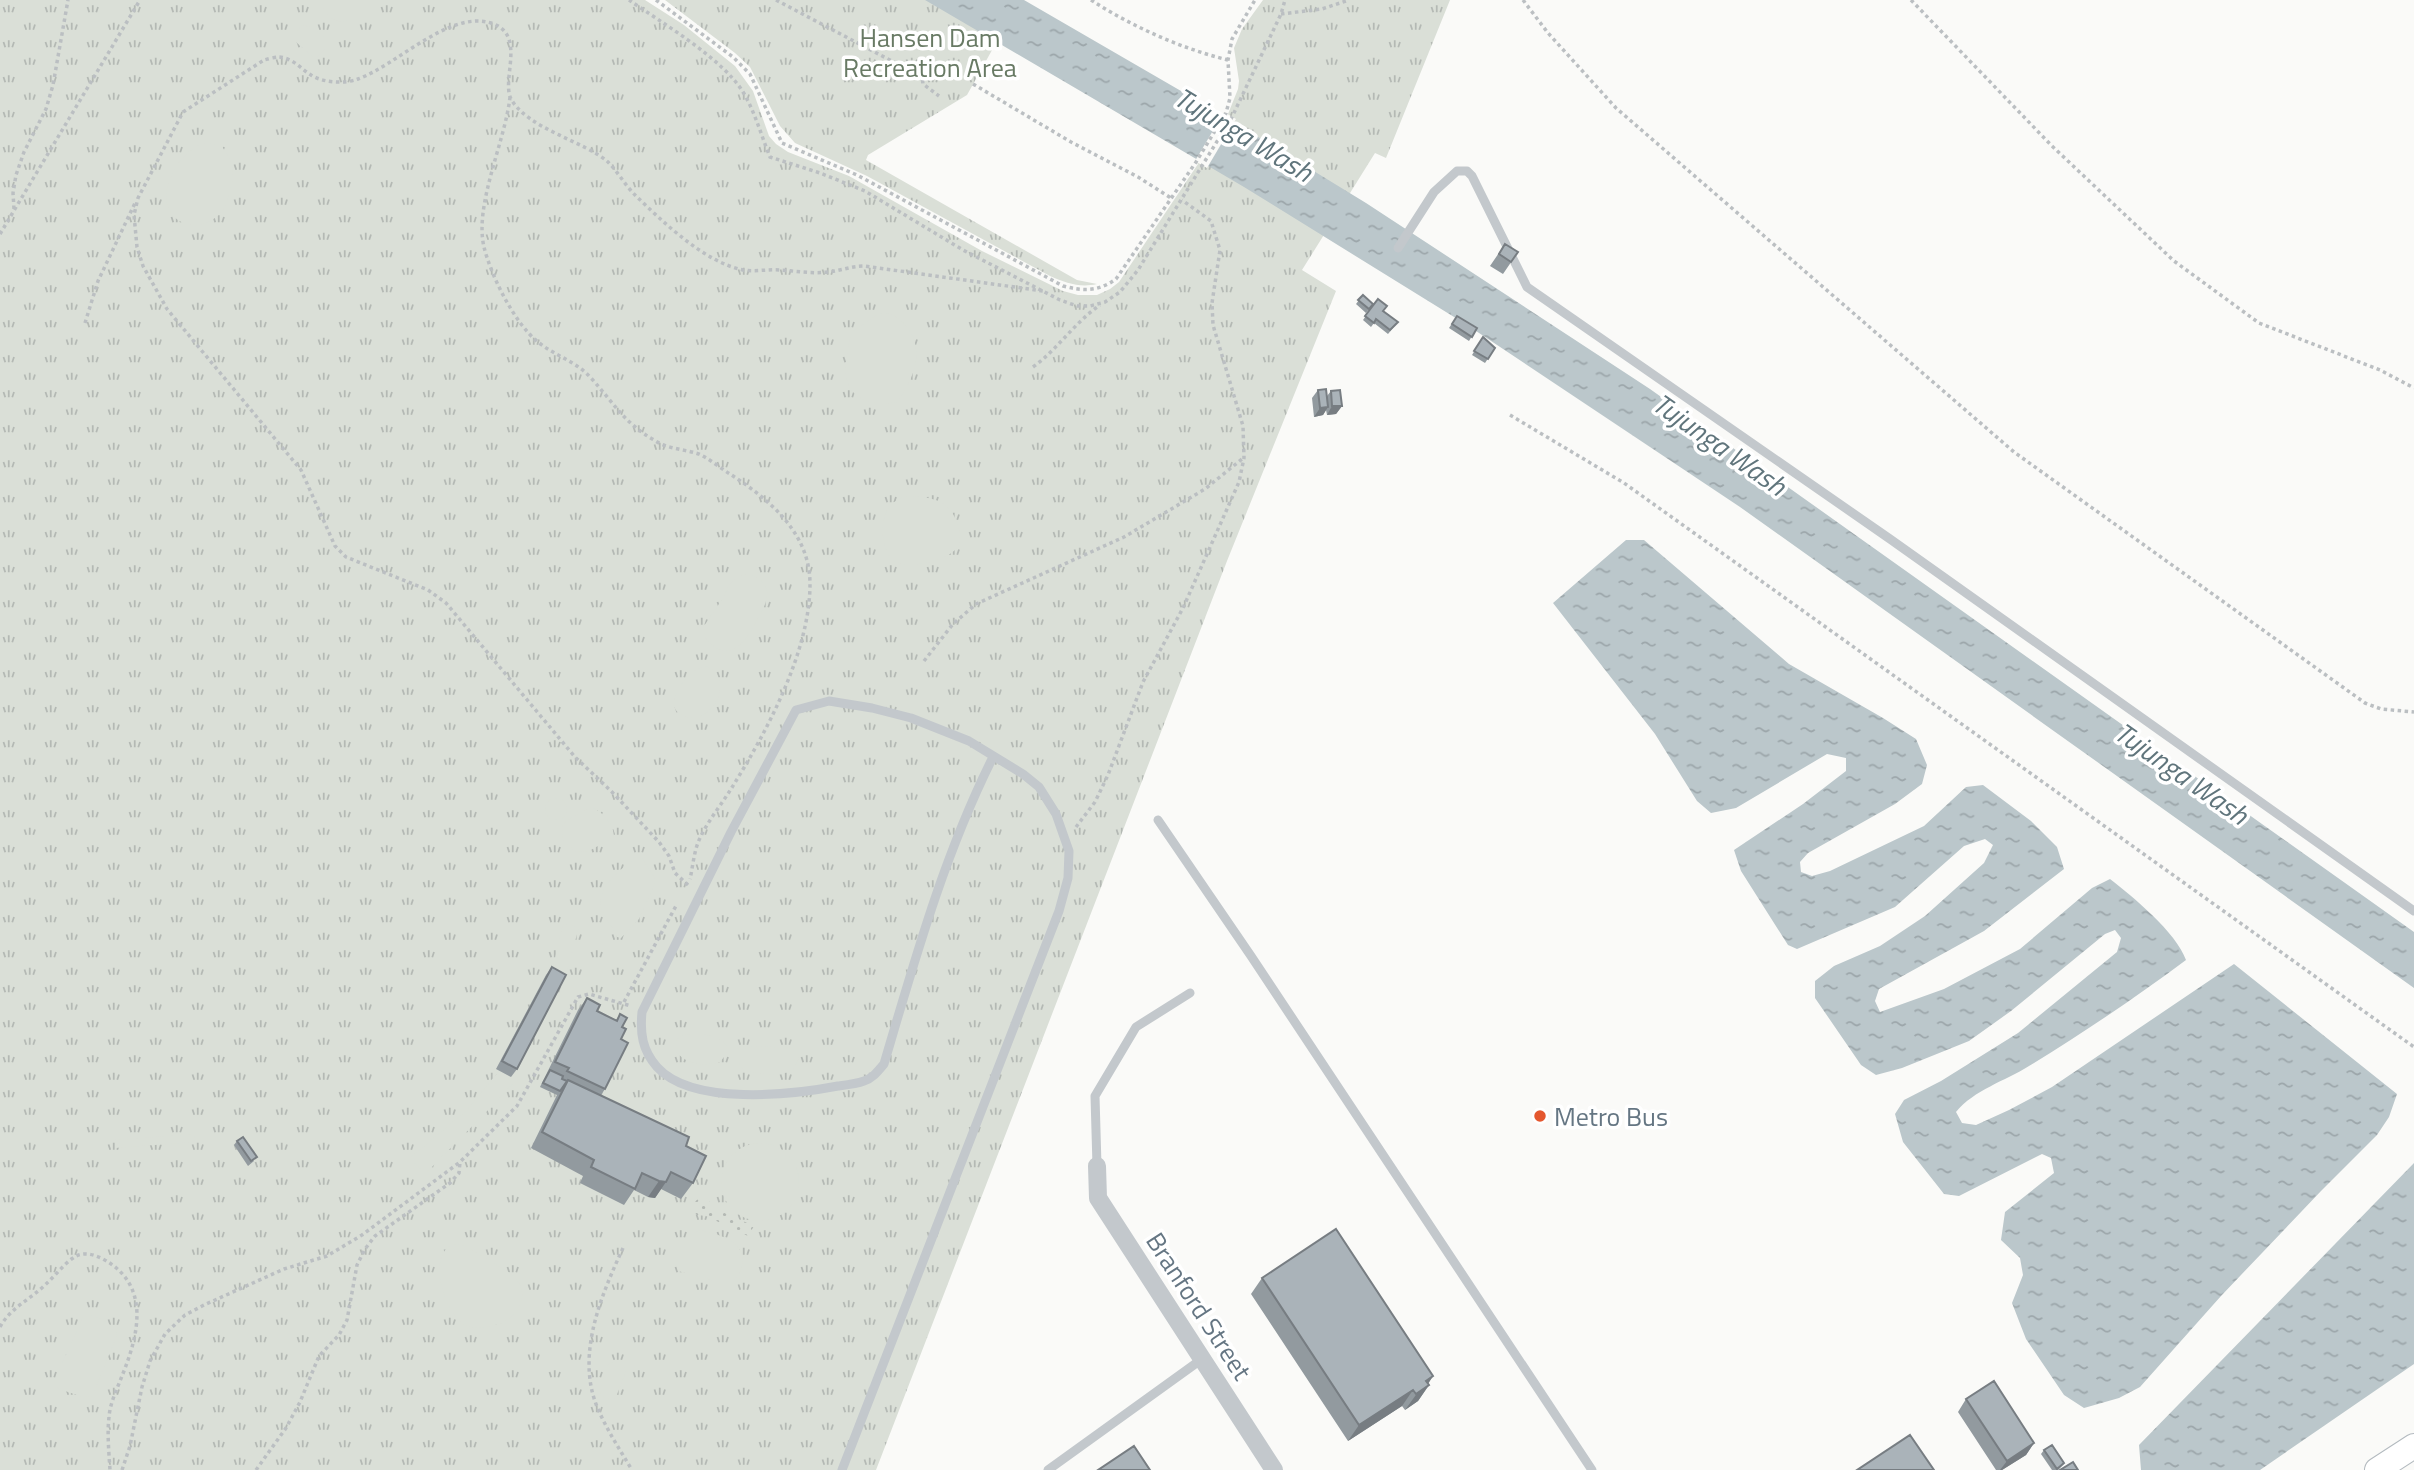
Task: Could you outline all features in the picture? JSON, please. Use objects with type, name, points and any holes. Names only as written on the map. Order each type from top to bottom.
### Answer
[{"type":"main road","points":[[2377,1470],[2414,1446]]},
{"type":"street","name":"Branford Street","points":[[1097,1166],[1098,1198],[1274,1470]]},
{"type":"lane","points":[[1398,248],[1434,192],[1457,171],[1466,171],[1472,176],[1527,287],[1890,539],[2414,911]]},
{"type":"lane","points":[[842,1470],[1059,911],[1068,878],[1069,851],[1056,814],[1039,787],[1023,774],[957,736],[911,718],[829,701],[796,710],[731,832],[642,1012],[640,1035],[647,1053],[658,1068],[681,1083],[750,1095],[797,1094],[865,1081],[876,1075],[884,1064],[927,917],[970,803],[993,757]]},
{"type":"lane","points":[[1158,820],[1259,967],[1592,1470]]},
{"type":"lane","points":[[1097,1166],[1095,1096],[1136,1027],[1190,993]]},
{"type":"lane","points":[[1048,1470],[1202,1359]]},
{"type":"path","points":[[14,211],[16,175],[24,152],[46,109],[53,85],[68,0]]},
{"type":"path","points":[[0,234],[140,0]]},
{"type":"path","points":[[629,0],[728,74],[746,98],[770,157],[821,173],[865,191],[963,250],[1077,306],[1105,302]]},
{"type":"path","points":[[656,0],[733,57],[750,74],[782,143],[857,175],[1063,286],[1084,291],[1098,289],[1116,279],[1226,113],[1231,92],[1228,61],[1232,39],[1255,0]]},
{"type":"path","points":[[776,0],[922,77],[923,84],[939,96]]},
{"type":"path","points":[[1091,0],[1145,30],[1228,61]]},
{"type":"path","points":[[1033,367],[1047,357],[1077,323],[1120,292],[1139,270],[1232,117],[1282,13],[1285,0]]},
{"type":"path","points":[[1282,13],[1322,9],[1349,0]]},
{"type":"path","points":[[1523,0],[1548,33],[1616,108],[2014,452],[2365,703],[2381,709],[2414,712]]},
{"type":"path","points":[[1912,0],[2052,146],[2174,261],[2259,323],[2380,370],[2414,388]]},
{"type":"path","points":[[85,324],[98,281],[183,112],[209,93],[264,60],[279,57],[293,61],[313,77],[335,82],[355,80],[374,72],[450,27],[471,21],[490,23],[502,28],[509,38],[512,64],[510,97],[507,122],[489,183],[482,222],[484,246],[492,272],[514,315],[540,344],[577,364],[626,422],[656,442],[700,455],[755,491],[779,512],[797,535],[809,564],[807,619],[793,665],[771,719],[733,787],[699,839],[689,884],[624,1002]]},
{"type":"path","points":[[973,84],[1171,198]]},
{"type":"path","points":[[510,97],[528,118],[608,162],[634,194],[688,242],[724,264],[745,270],[825,273],[851,266],[864,266],[951,276],[1028,291],[1043,291]]},
{"type":"path","points":[[1196,162],[1196,176]]},
{"type":"path","points":[[138,198],[134,215],[137,247],[143,266],[167,309],[301,470],[335,545],[346,557],[428,590],[446,603],[575,757],[659,842],[669,856],[675,873],[689,884]]},
{"type":"path","points":[[1065,839],[1084,819],[1108,775],[1143,682],[1183,608],[1230,504],[1239,482],[1244,458],[1243,426],[1213,326],[1212,303],[1220,250],[1211,221],[1182,200]]},
{"type":"path","points":[[1510,415],[1624,482],[2414,1047]]},
{"type":"path","points":[[924,660],[953,624],[976,604],[1124,537],[1205,489],[1244,458]]},
{"type":"path","points":[[122,1470],[150,1360],[164,1335],[185,1315],[284,1269],[327,1256],[362,1235],[460,1163],[517,1106],[578,997],[589,994],[624,1002],[642,1012]]},
{"type":"path","points":[[256,1470],[286,1428],[319,1356],[339,1335],[347,1320],[357,1265],[365,1250],[375,1237],[450,1183],[459,1173],[460,1163]]},
{"type":"path","points":[[623,1248],[597,1315],[589,1359],[597,1407],[632,1470]]},
{"type":"path","points":[[0,1328],[13,1309],[44,1286],[76,1255],[96,1256],[112,1264],[126,1278],[135,1296],[138,1316],[127,1363],[109,1416],[110,1470]]},
{"type":"green space","points":[[0,0],[645,0],[684,25],[735,66],[753,91],[769,136],[788,152],[849,176],[982,251],[1063,291],[1078,295],[1097,295],[1119,282],[1198,164],[1195,161],[1224,112],[1228,114],[1239,81],[1234,48],[1242,29],[1263,0],[1450,0],[1386,158],[1375,153],[1302,270],[1336,291],[1227,561],[876,1470],[0,1470]]},
{"type":"green space","points":[[322,0],[362,0],[347,20],[341,22],[330,18],[321,5]]},
{"type":"green space","name":"Hansen Dam Recreation Area","points":[[665,0],[1020,0],[967,95],[868,155],[866,160],[1077,280],[1097,284],[1073,284],[1050,276],[867,176],[795,143],[780,126],[750,67]]},
{"type":"green space","points":[[302,25],[311,27],[326,38],[326,48],[317,57],[297,43],[297,31]]},
{"type":"green space","points":[[204,143],[221,145],[231,162],[233,177],[222,211],[213,220],[191,225],[174,216],[168,207],[166,196],[178,163],[192,149]]},
{"type":"green space","points":[[890,313],[910,332],[915,343],[915,366],[897,402],[877,404],[856,395],[850,388],[846,361],[852,332],[878,314]]},
{"type":"green space","points":[[907,496],[929,498],[948,507],[960,533],[958,546],[953,551],[938,560],[918,564],[900,564],[892,559],[883,540],[885,516],[894,502]]},
{"type":"green space","points":[[746,574],[764,584],[767,591],[766,602],[743,642],[729,650],[722,650],[713,646],[705,637],[704,626],[729,585],[738,576]]},
{"type":"green space","points":[[705,666],[715,672],[720,681],[716,702],[701,716],[691,718],[680,714],[675,709],[674,702],[680,686],[699,668]]},
{"type":"green space","points":[[556,798],[564,801],[567,809],[564,817],[556,820],[548,817],[545,809],[548,801]]},
{"type":"green space","points":[[591,807],[607,819],[614,837],[589,851],[576,852],[563,840],[562,827],[566,821]]},
{"type":"green space","points":[[636,858],[642,858],[654,877],[655,884],[639,919],[621,938],[617,937],[604,914],[601,899],[612,878]]},
{"type":"green space","points":[[563,924],[579,927],[565,978],[552,971]]},
{"type":"green space","points":[[702,1034],[724,1042],[727,1050],[720,1062],[693,1063],[681,1057],[673,1046],[681,1036]]},
{"type":"green space","points":[[752,1046],[793,1048],[797,1049],[800,1055],[794,1067],[786,1072],[752,1072],[740,1067],[739,1061],[745,1049]]},
{"type":"green space","points":[[499,1071],[514,1082],[425,1174],[410,1158],[467,1110]]},
{"type":"green space","points":[[194,1134],[195,1142],[115,1148],[115,1140]]},
{"type":"green space","points":[[752,1143],[768,1143],[782,1149],[793,1160],[799,1174],[799,1190],[793,1204],[782,1215],[768,1221],[752,1221],[738,1215],[727,1204],[721,1190],[721,1174],[727,1160],[738,1149]]},
{"type":"green space","points":[[703,1198],[709,1201],[711,1207],[754,1226],[748,1236],[706,1216],[697,1215],[694,1204]]},
{"type":"green space","points":[[699,1230],[729,1240],[741,1252],[741,1270],[734,1281],[715,1281],[678,1271],[677,1267],[693,1235]]},
{"type":"green space","points":[[454,1244],[473,1251],[508,1272],[517,1281],[521,1288],[521,1302],[507,1320],[487,1327],[471,1327],[459,1320],[452,1310],[441,1285],[440,1272],[445,1250]]},
{"type":"green space","points":[[87,1315],[105,1321],[113,1327],[117,1335],[92,1396],[83,1397],[59,1389],[56,1386],[56,1377],[83,1317]]},
{"type":"green space","points":[[611,1362],[627,1369],[616,1397],[611,1400],[601,1396],[600,1390]]},
{"type":"water","name":"Tujunga Wash","points":[[925,0],[1024,0],[1219,113],[1366,203],[1650,389],[2414,932],[2414,988],[1740,507],[1467,325],[1244,187]]},
{"type":"water","points":[[1626,540],[1644,540],[1789,664],[1916,739],[1927,765],[1922,784],[1895,804],[1808,853],[1800,862],[1801,872],[1812,876],[1830,871],[1924,826],[1966,787],[1983,785],[2031,821],[2057,847],[2064,869],[1984,931],[1879,989],[1875,1001],[1880,1012],[1944,989],[2020,949],[2092,888],[2110,879],[2153,916],[2181,949],[2186,960],[2148,988],[2049,1054],[1963,1104],[1956,1112],[1962,1123],[1976,1125],[2052,1087],[2234,964],[2397,1094],[2389,1117],[2377,1135],[2221,1296],[2140,1387],[2119,1398],[2084,1408],[2064,1395],[2026,1339],[2012,1303],[2023,1275],[2020,1258],[2001,1240],[2005,1212],[2054,1173],[2051,1158],[2042,1154],[1959,1196],[1944,1194],[1903,1142],[1895,1114],[1904,1100],[1941,1081],[2018,1033],[2117,952],[2121,938],[2115,930],[2105,934],[2011,1011],[1969,1041],[1902,1068],[1876,1075],[1861,1065],[1815,998],[1815,981],[1834,966],[1880,946],[1925,916],[1984,863],[1993,845],[1985,839],[1964,846],[1895,907],[1797,949],[1788,945],[1741,871],[1734,850],[1803,804],[1846,771],[1846,758],[1827,754],[1736,808],[1711,813],[1697,801],[1655,734],[1553,603]]},
{"type":"water","points":[[2414,1163],[2414,1364],[2260,1470],[2141,1470],[2139,1445]]},
{"type":"pier","points":[[1224,112],[1236,119],[1207,168],[1195,161]]},
{"type":"building","points":[[1505,244],[1518,252],[1511,262],[1499,254]]},
{"type":"building","points":[[1363,295],[1373,304],[1369,309],[1358,300]]},
{"type":"building","points":[[1378,299],[1387,306],[1383,311],[1398,322],[1390,330],[1376,319],[1374,323],[1365,316]]},
{"type":"building","points":[[1457,316],[1477,328],[1472,337],[1452,324]]},
{"type":"building","points":[[1483,337],[1495,348],[1488,359],[1474,351]]},
{"type":"building","points":[[1326,389],[1328,407],[1320,408],[1318,390]]},
{"type":"building","points":[[1340,390],[1342,406],[1332,406],[1331,391]]},
{"type":"building","points":[[552,967],[566,975],[517,1069],[502,1061]]},
{"type":"building","points":[[587,998],[600,1005],[597,1011],[617,1021],[620,1014],[627,1018],[622,1027],[626,1029],[621,1039],[628,1043],[605,1089],[567,1071],[569,1068],[555,1062]]},
{"type":"building","points":[[550,1070],[567,1081],[560,1091],[543,1083]]},
{"type":"building","points":[[568,1080],[689,1137],[686,1146],[706,1156],[693,1183],[671,1172],[666,1182],[642,1173],[635,1189],[591,1167],[594,1160],[542,1132]]},
{"type":"building","points":[[243,1137],[257,1157],[251,1161],[237,1141]]},
{"type":"building","points":[[1336,1229],[1433,1376],[1426,1381],[1429,1385],[1416,1394],[1413,1390],[1359,1425],[1262,1278]]},
{"type":"building","points":[[1994,1381],[2034,1443],[2007,1461],[1966,1399]]},
{"type":"building","points":[[1910,1435],[1934,1470],[1857,1470]]},
{"type":"building","points":[[2052,1445],[2064,1463],[2057,1469],[2044,1450]]},
{"type":"building","points":[[1134,1446],[1150,1470],[1098,1470]]},
{"type":"building","points":[[2073,1462],[2078,1470],[2060,1470]]},
{"type":"place","name":"Metro Bus","points":[[1540,1116]]}]
